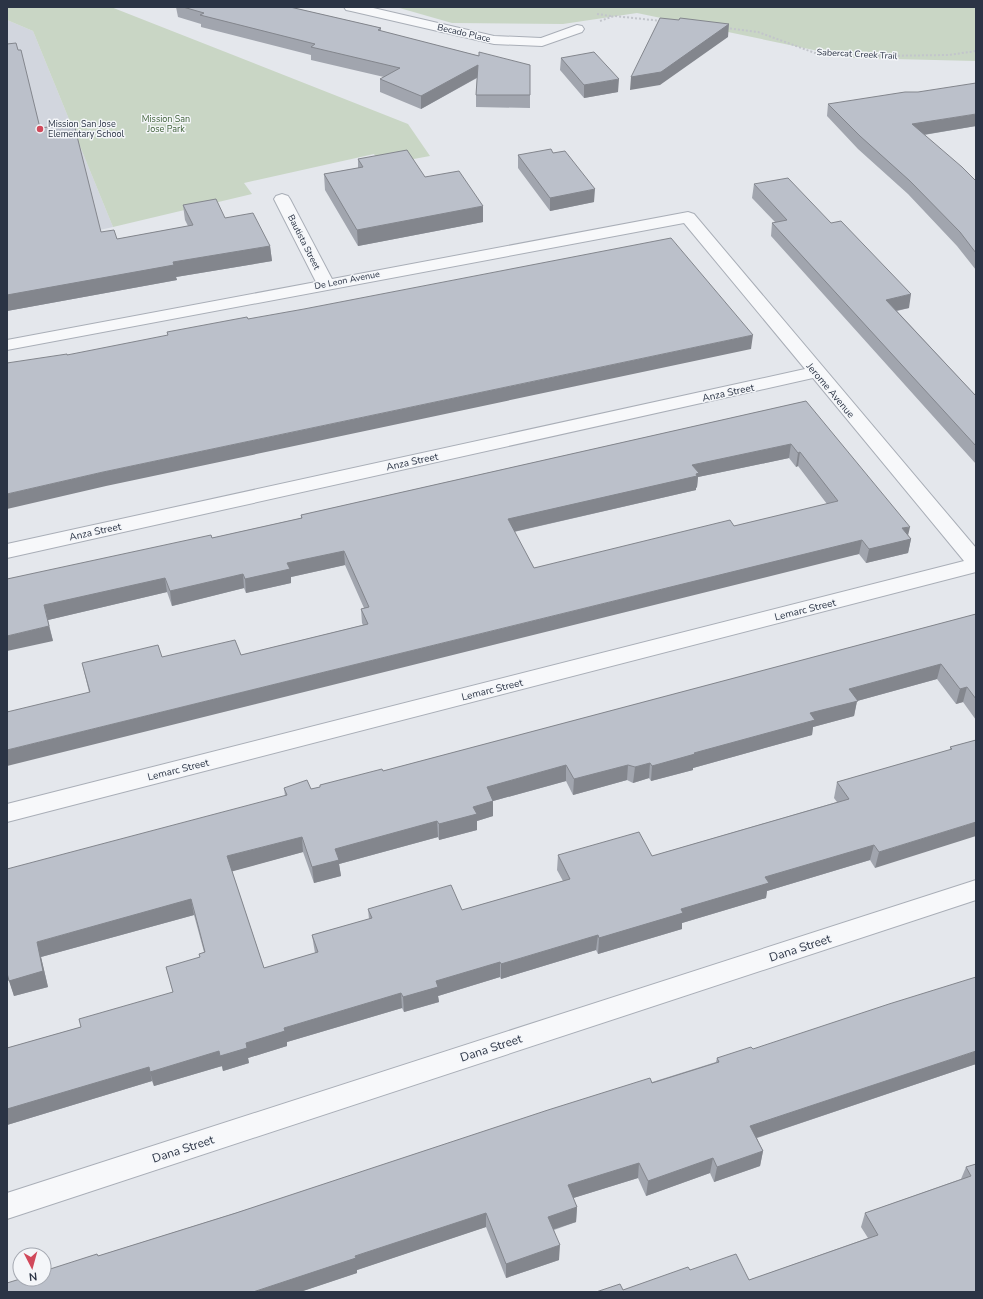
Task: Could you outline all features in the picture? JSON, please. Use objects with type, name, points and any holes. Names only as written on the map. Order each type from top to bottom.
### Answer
[{"type":"street","name":"Becado Place","points":[[351,7],[494,40],[542,42],[577,29]]},
{"type":"street","name":"Bautista Street","points":[[282,199],[326,284]]},
{"type":"street","name":"De Leon Avenue","points":[[7,345],[688,217]]},
{"type":"street","name":"Jerome Avenue","points":[[688,217],[976,564]]},
{"type":"street","name":"Anza Street","points":[[7,551],[816,372]]},
{"type":"street","name":"Lemarc Street","points":[[7,813],[976,564]]},
{"type":"street","name":"Dana Street","points":[[7,1206],[976,890]]},
{"type":"path","points":[[577,29],[614,16],[668,22]]},
{"type":"path","name":"Sabercat Creek Trail","points":[[724,28],[758,32],[815,53],[875,56],[949,55],[976,51]]},
{"type":"shaded area","name":"Mission San Jose Elementary School","points":[[7,20],[33,31],[113,227],[7,251]]},
{"type":"green space","name":"Mission San Jose Park","points":[[7,7],[111,7],[408,124],[430,156],[381,165],[374,154],[244,183],[252,194],[113,227],[33,31],[7,20]]},
{"type":"green space","points":[[396,7],[976,7],[976,61],[852,58],[637,13],[563,24],[452,23]]},
{"type":"building","points":[[183,7],[290,7],[381,28],[378,30],[479,56],[479,52],[530,65],[530,95],[476,95],[478,65],[421,96],[380,79],[400,68],[311,47],[315,44],[200,15],[204,13]]},
{"type":"building","points":[[660,18],[679,20],[680,18],[729,24],[661,72],[631,77]]},
{"type":"building","points":[[16,43],[18,50],[21,50],[40,128],[74,124],[101,232],[114,230],[117,239],[193,225],[183,205],[216,199],[225,218],[253,213],[270,246],[173,262],[174,265],[7,295],[7,44]]},
{"type":"building","points":[[594,52],[619,79],[584,85],[561,58]]},
{"type":"building","points":[[976,83],[976,114],[912,124],[976,181],[976,253],[960,232],[910,181],[860,136],[828,104]]},
{"type":"building","points":[[551,149],[553,153],[565,151],[595,189],[550,198],[518,155]]},
{"type":"building","points":[[407,150],[425,177],[459,171],[483,206],[357,230],[324,174],[363,167],[358,159]]},
{"type":"building","points":[[788,178],[831,223],[841,221],[911,294],[886,300],[976,396],[976,446],[772,223],[787,220],[754,184]]},
{"type":"building","points":[[671,238],[753,335],[103,472],[7,494],[7,363],[67,355],[168,335],[167,332],[247,317],[248,319],[304,309]]},
{"type":"building","points":[[806,401],[910,527],[902,528],[911,539],[869,549],[862,540],[7,750],[7,712],[90,692],[82,663],[158,645],[162,657],[235,640],[241,655],[368,624],[361,609],[369,607],[344,551],[287,563],[290,569],[245,579],[243,574],[170,591],[165,578],[44,605],[49,626],[7,636],[7,579],[211,535],[212,538],[302,518],[301,515]],"holes":[[[791,444],[798,453],[800,452],[838,501],[734,526],[730,520],[534,568],[508,519],[697,476],[696,474],[699,473],[692,465]]]},
{"type":"building","points":[[976,614],[976,699],[967,687],[960,689],[941,664],[849,689],[858,701],[810,713],[815,720],[652,766],[650,763],[635,767],[628,765],[574,779],[566,765],[487,787],[493,801],[473,807],[477,814],[439,824],[437,821],[335,849],[339,860],[312,867],[302,837],[227,856],[264,968],[318,952],[312,935],[372,918],[368,909],[451,885],[462,910],[570,879],[558,855],[639,832],[652,856],[849,799],[837,782],[952,749],[950,747],[976,740],[976,822],[879,852],[874,845],[765,877],[769,883],[681,909],[683,913],[599,938],[598,935],[501,964],[500,962],[436,981],[438,987],[403,997],[401,993],[284,1028],[285,1031],[246,1043],[247,1048],[220,1056],[219,1051],[150,1072],[149,1067],[7,1109],[7,1048],[81,1027],[79,1019],[173,992],[166,967],[200,957],[199,954],[205,952],[191,899],[37,942],[43,971],[9,981],[7,973],[7,869],[287,795],[284,788],[307,780],[311,789],[320,787],[320,785],[382,769],[383,771]]},
{"type":"building","points":[[976,977],[976,1051],[750,1126],[763,1151],[717,1167],[713,1158],[648,1181],[639,1163],[568,1185],[577,1207],[548,1217],[560,1245],[506,1264],[486,1213],[355,1256],[356,1258],[253,1292],[7,1292],[7,1283],[12,1281],[12,1287],[52,1287],[52,1268],[97,1254],[98,1256],[236,1213],[650,1078],[652,1083],[719,1062],[717,1058],[751,1047],[753,1049]]},
{"type":"building","points":[[976,1164],[976,1292],[596,1292],[620,1284],[623,1290],[688,1267],[690,1270],[736,1254],[749,1280],[878,1235],[865,1213],[971,1176],[966,1167]]},
{"type":"place","name":"Mission San Jose Elementary School","points":[[40,129]]}]
